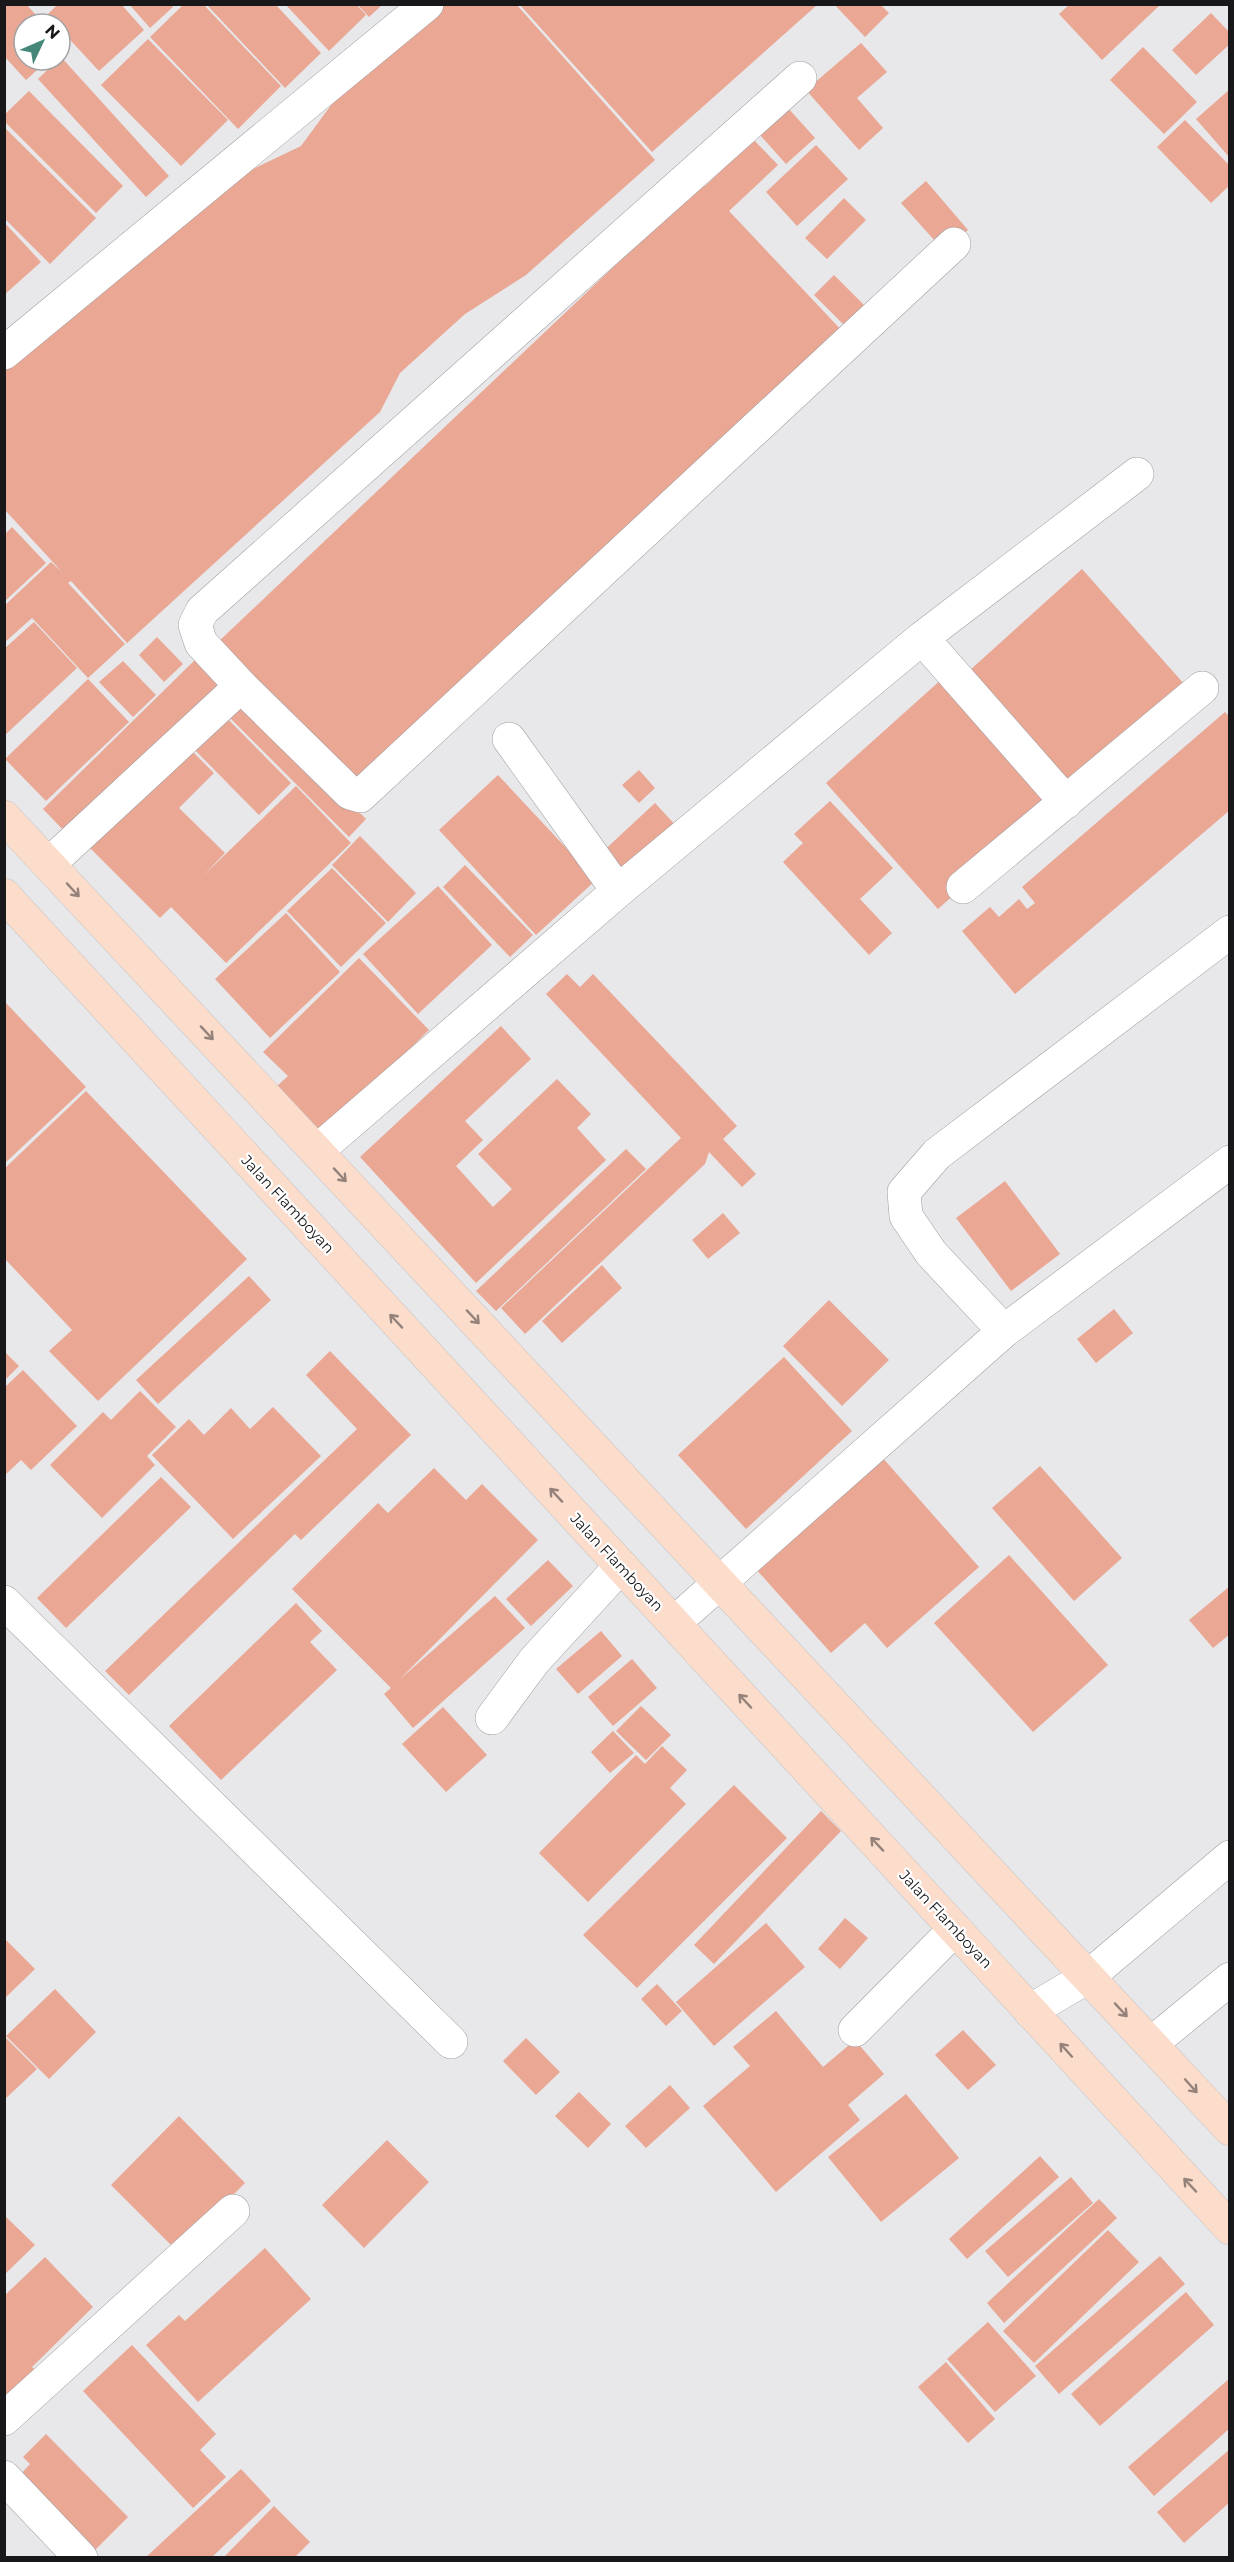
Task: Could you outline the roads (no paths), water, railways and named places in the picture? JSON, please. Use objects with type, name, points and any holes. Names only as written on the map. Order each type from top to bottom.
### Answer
[{"type":"main road","points":[[4,817],[1230,2128]]},
{"type":"main road","name":"Jalan Flamboyan","points":[[4,895],[1230,2228]]},
{"type":"street","points":[[4,353],[427,4]]},
{"type":"street","points":[[800,78],[202,611],[195,625],[201,643],[241,686],[350,793],[360,796],[954,244]]},
{"type":"street","points":[[317,1150],[618,891],[922,638],[1137,474]]},
{"type":"street","points":[[922,638],[1066,802]]},
{"type":"street","points":[[49,864],[241,686]]},
{"type":"street","points":[[963,887],[1202,688]]},
{"type":"street","points":[[509,739],[618,891]]},
{"type":"street","points":[[1004,1331],[931,1253],[906,1216],[904,1192],[937,1154],[1230,932]]},
{"type":"street","points":[[674,1623],[1004,1331],[1230,1162]]},
{"type":"street","points":[[492,1718],[534,1661],[621,1566]]},
{"type":"street","points":[[4,1602],[451,2042]]},
{"type":"street","points":[[1030,2011],[1089,1976],[1230,1857]]},
{"type":"street","points":[[855,2030],[955,1929]]},
{"type":"street","points":[[1152,2043],[1230,1979]]},
{"type":"street","points":[[4,2419],[233,2211]]},
{"type":"street","points":[[4,2478],[81,2558]]}]
